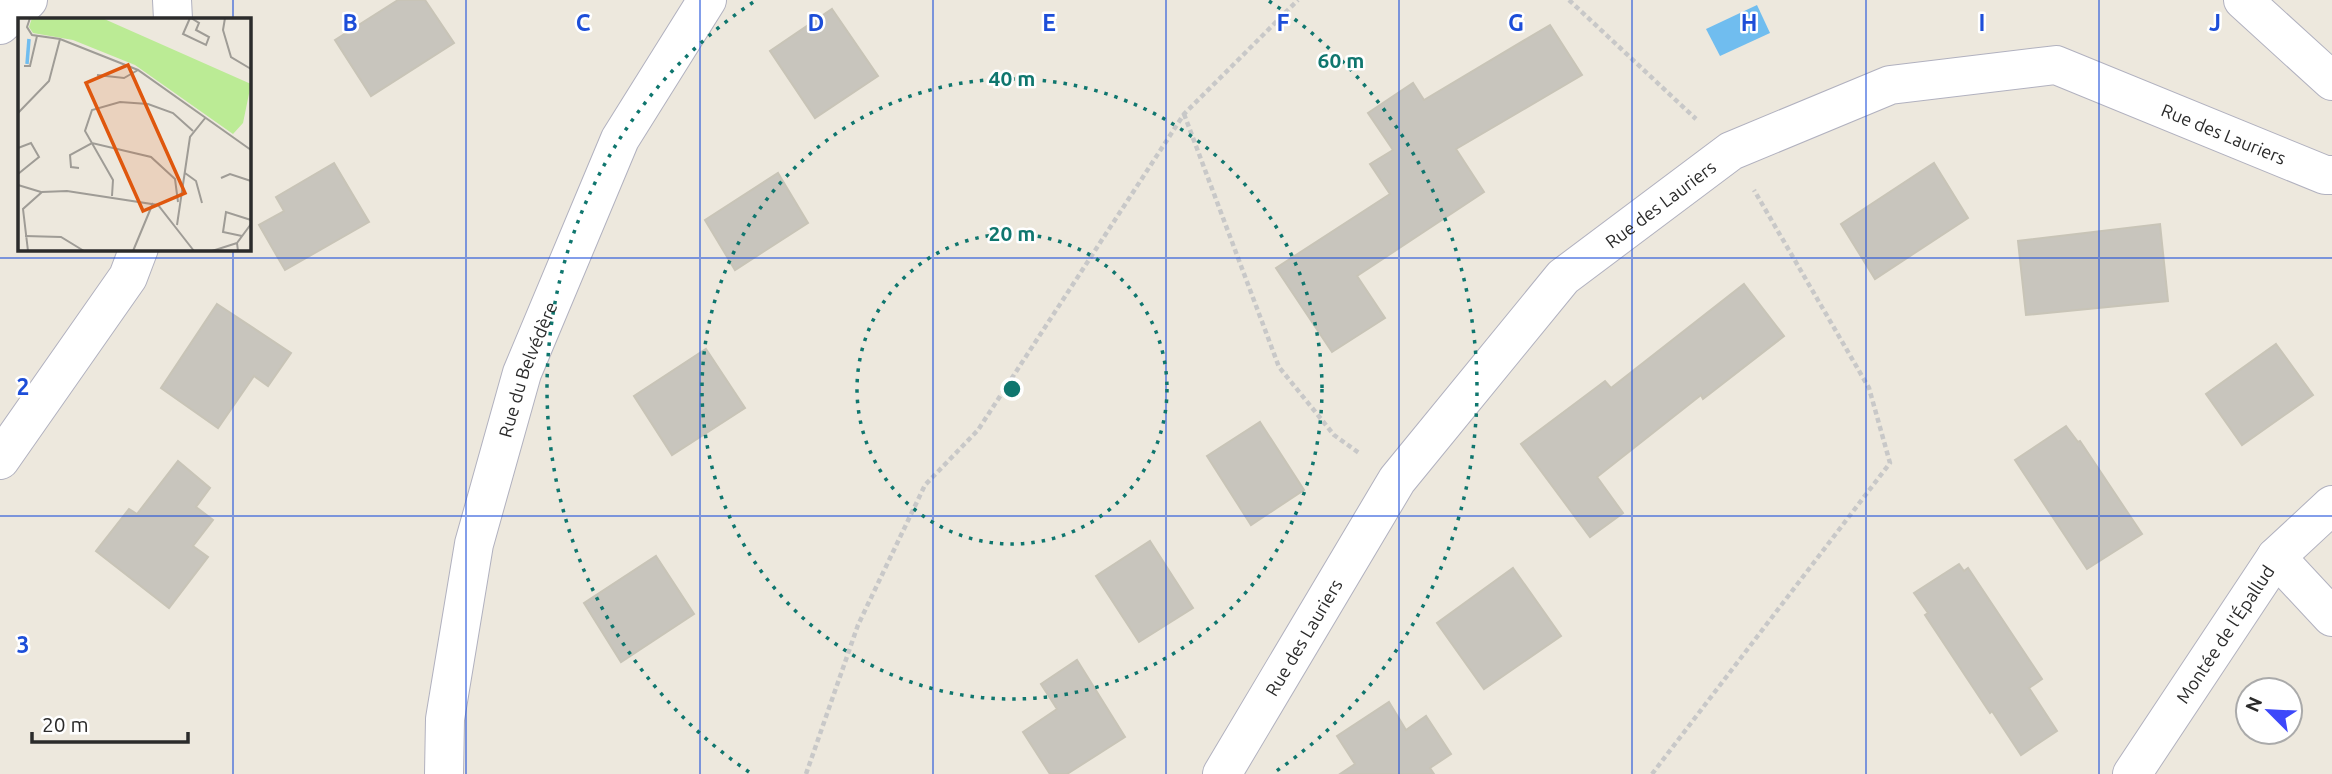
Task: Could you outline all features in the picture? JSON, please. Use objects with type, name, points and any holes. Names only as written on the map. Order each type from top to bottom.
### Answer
[{"type":"street","points":[[0,25],[28,0]]},
{"type":"street","points":[[172,0],[173,18]]},
{"type":"street","name":"Rue du Belvédère","points":[[444,774],[445,719],[474,544],[523,373],[620,139],[707,0]]},
{"type":"street","points":[[2243,0],[2332,81]]},
{"type":"street","name":"Rue des Lauriers","points":[[1222,774],[1397,480],[1563,276],[1731,151],[1890,85],[2056,65],[2312,170],[2332,175]]},
{"type":"street","points":[[0,460],[128,277],[138,250]]},
{"type":"street","name":"Montée de l'Épallud","points":[[2133,774],[2276,557],[2332,505]]},
{"type":"street","points":[[2276,557],[2332,617]]},
{"type":"path","points":[[806,774],[858,625],[925,485],[978,430],[1184,114],[1298,0]]},
{"type":"path","points":[[1569,0],[1731,151],[1869,388],[1890,463],[1652,774]]},
{"type":"path","points":[[1184,114],[1279,367],[1334,435],[1397,480]]},
{"type":"water","points":[[1757,5],[1770,33],[1720,56],[1706,29]]},
{"type":"building","points":[[398,0],[425,0],[454,43],[371,96],[335,40]]},
{"type":"building","points":[[832,9],[878,76],[815,118],[770,51]]},
{"type":"building","points":[[1550,25],[1582,75],[1456,149],[1484,192],[1357,276],[1385,318],[1332,352],[1276,268],[1390,194],[1370,164],[1393,150],[1368,113],[1413,83],[1424,100]]},
{"type":"building","points":[[334,163],[369,222],[285,270],[259,225],[284,211],[276,197]]},
{"type":"building","points":[[1934,163],[1968,218],[1875,279],[1841,224]]},
{"type":"building","points":[[778,173],[808,223],[735,270],[705,220]]},
{"type":"building","points":[[2160,224],[2168,301],[2026,315],[2018,241]]},
{"type":"building","points":[[1744,284],[1784,336],[1703,399],[1701,395],[1597,477],[1623,513],[1590,537],[1521,444],[1605,381],[1611,388]]},
{"type":"building","points":[[217,304],[291,353],[268,386],[254,376],[218,428],[161,388]]},
{"type":"building","points":[[2276,344],[2313,395],[2242,445],[2206,394]]},
{"type":"building","points":[[706,349],[745,408],[672,455],[634,396]]},
{"type":"building","points":[[1260,422],[1304,490],[1251,525],[1207,456]]},
{"type":"building","points":[[2066,426],[2078,442],[2080,441],[2142,534],[2087,569],[2015,460]]},
{"type":"building","points":[[178,461],[210,488],[196,507],[213,520],[193,546],[208,557],[169,608],[96,551],[129,509],[137,514]]},
{"type":"building","points":[[1150,541],[1193,608],[1139,642],[1096,576]]},
{"type":"building","points":[[656,556],[694,614],[621,662],[584,603]]},
{"type":"building","points":[[1959,564],[1964,571],[1968,568],[2042,679],[2029,688],[2057,731],[2021,755],[1925,615],[1928,613],[1914,593]]},
{"type":"building","points":[[1513,568],[1561,636],[1484,689],[1437,623]]},
{"type":"building","points":[[1077,660],[1125,737],[1067,774],[1050,774],[1023,732],[1057,709],[1041,684]]},
{"type":"building","points":[[1389,702],[1406,730],[1426,716],[1451,754],[1430,768],[1434,774],[1340,774],[1355,764],[1337,736]]}]
